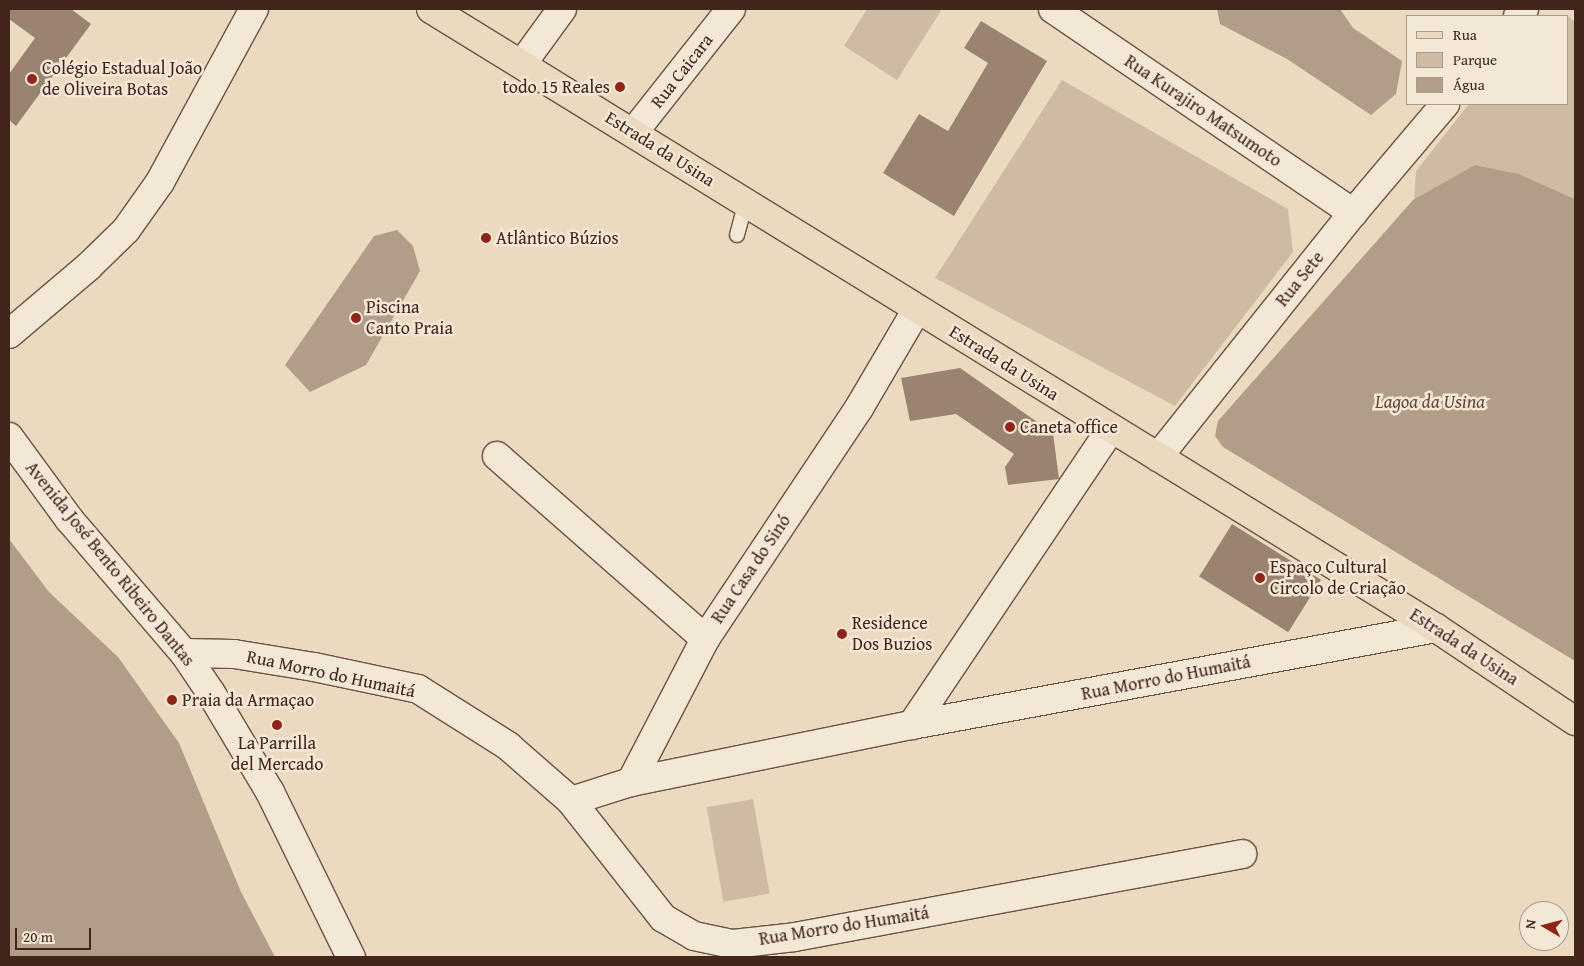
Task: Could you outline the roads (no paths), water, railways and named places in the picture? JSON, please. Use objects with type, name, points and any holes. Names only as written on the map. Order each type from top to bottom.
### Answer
[{"type":"main road","name":"Estrada da Usina","points":[[431,9],[1436,628],[1575,721]]},
{"type":"street","points":[[9,334],[88,267],[126,230],[160,182],[254,9]]},
{"type":"street","points":[[522,64],[562,9]]},
{"type":"street","name":"Rua Caicara","points":[[633,133],[731,9]]},
{"type":"street","name":"Rua Kurajiro Matsumoto","points":[[1053,9],[1353,214]]},
{"type":"street","name":"Rua Sete","points":[[1158,457],[1353,214],[1444,105]]},
{"type":"street","name":"Rua Casa do Sinó","points":[[631,782],[705,639],[859,408],[917,308]]},
{"type":"street","points":[[912,725],[1111,429]]},
{"type":"street","name":"Avenida José Bento Ribeiro Dantas","points":[[9,437],[69,519],[184,653],[211,693],[270,792],[351,957]]},
{"type":"street","points":[[497,456],[705,639]]},
{"type":"street","name":"Rua Morro do Humaitá","points":[[631,782],[912,725],[1436,628]]},
{"type":"street","name":"Rua Morro do Humaitá","points":[[184,653],[243,655],[314,667],[418,689],[508,746],[571,801],[640,892],[663,918],[694,936],[733,944],[796,937],[1242,854]]},
{"type":"street","points":[[571,801],[631,782]]},
{"type":"lane","points":[[737,235],[746,202]]},
{"type":"water","points":[[1217,9],[1340,9],[1353,28],[1402,61],[1396,94],[1371,115],[1287,59],[1220,24]]},
{"type":"water","name":"Lagoa da Usina","points":[[1475,165],[1519,174],[1575,199],[1575,661],[1223,447],[1215,436],[1218,421],[1413,200]]},
{"type":"water","name":"Piscina Canto Praia","points":[[397,230],[413,246],[420,271],[366,365],[310,392],[285,365],[374,236]]},
{"type":"water","points":[[9,539],[49,592],[118,657],[179,743],[241,892],[275,957],[9,957]]},
{"type":"place","name":"Colégio Estadual João de Oliveira Botas","points":[[32,79]]},
{"type":"place","name":"todo 15 Reales","points":[[620,87]]},
{"type":"place","name":"Atlântico Búzios","points":[[486,238]]},
{"type":"place","name":"Piscina Canto Praia","points":[[356,318]]},
{"type":"place","name":"Caneta office","points":[[1010,427]]},
{"type":"place","name":"Espaço Cultural Circolo de Criação","points":[[1260,578]]},
{"type":"place","name":"Residence Dos Buzios","points":[[842,634]]},
{"type":"place","name":"Praia da Armaçao","points":[[172,700]]},
{"type":"place","name":"La Parrilla del Mercado","points":[[277,725]]}]
